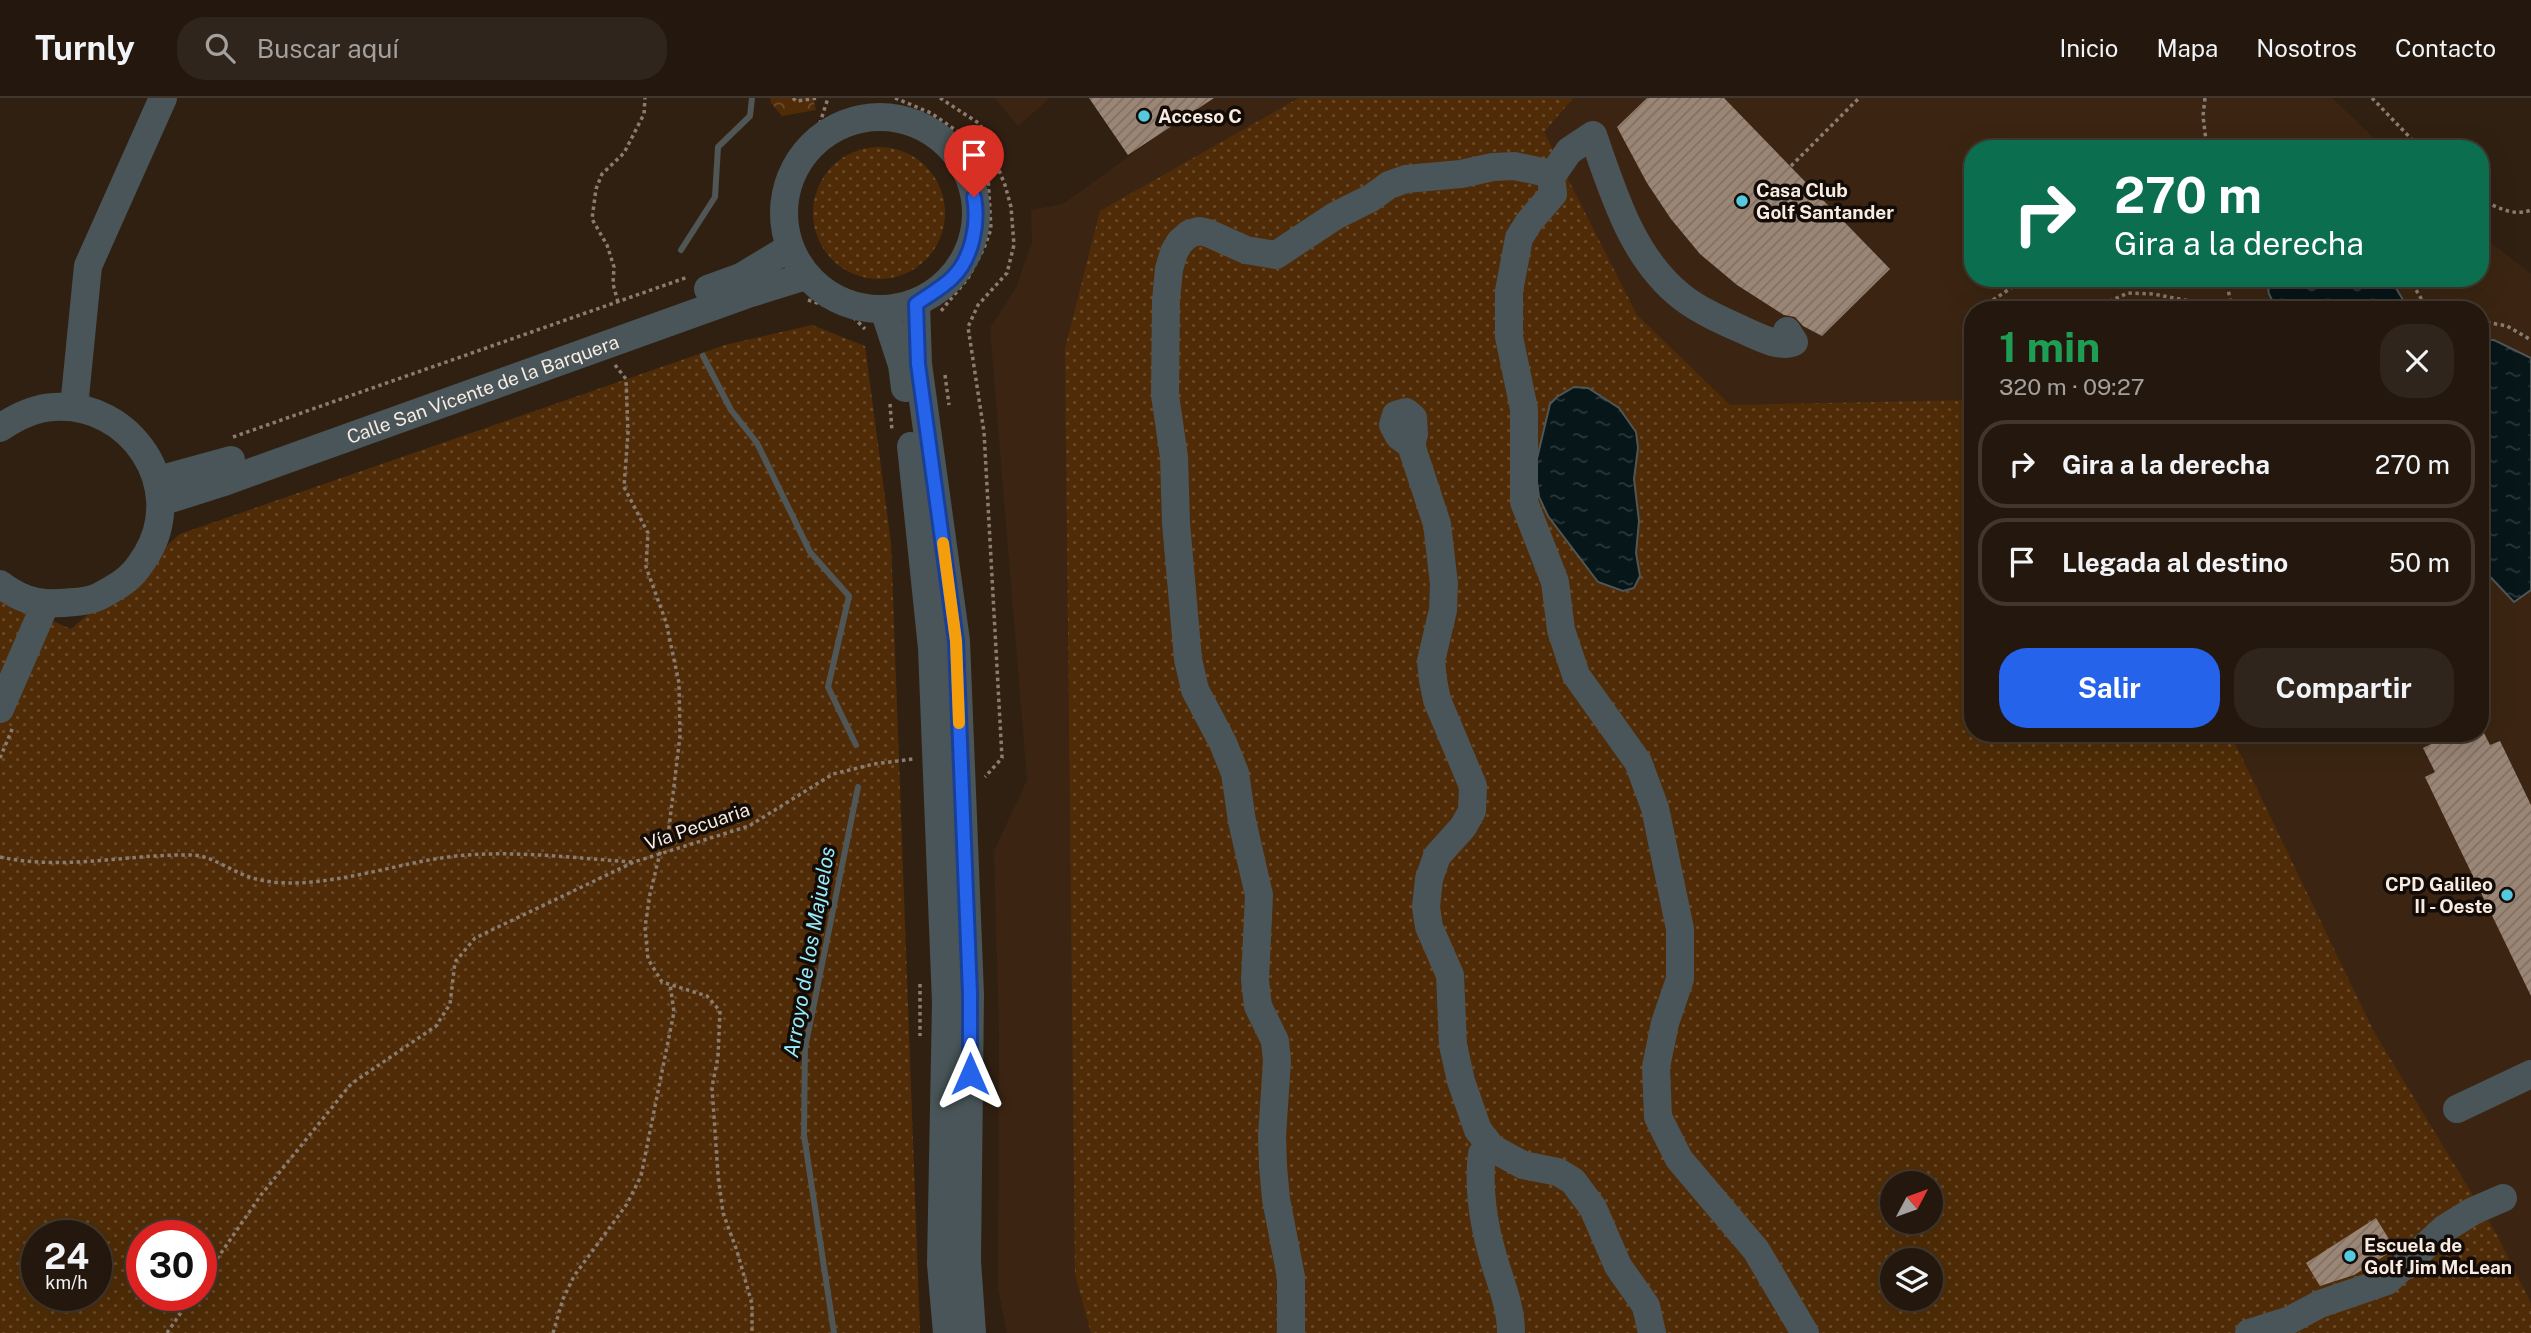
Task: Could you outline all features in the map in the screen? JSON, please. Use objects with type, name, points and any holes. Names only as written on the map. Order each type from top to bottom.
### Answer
[{"type":"street","points":[[74,407],[88,266],[163,98]]},
{"type":"street","points":[[857,109],[899,118],[937,135],[963,164],[971,182],[977,212],[971,248],[952,278],[916,304],[884,310],[859,308],[802,286],[781,242],[783,206],[793,170],[818,138],[857,109]]},
{"type":"street","points":[[1787,331],[1794,342],[1788,344],[1764,339],[1720,320],[1682,297],[1654,268],[1633,235],[1616,202],[1592,135],[1569,151],[1552,177],[1553,194],[1519,238],[1509,291],[1509,337],[1524,410],[1524,502],[1555,582],[1561,630],[1576,675],[1637,762],[1655,808],[1680,929],[1680,979],[1665,1023],[1656,1067],[1658,1117],[1679,1160],[1756,1250],[1805,1333]]},
{"type":"street","points":[[1291,1333],[1291,1278],[1276,1199],[1273,1156],[1277,1061],[1275,1041],[1258,1006],[1255,980],[1259,895],[1242,821],[1235,773],[1223,743],[1195,690],[1185,636],[1177,484],[1165,395],[1169,269],[1174,252],[1189,234],[1199,231],[1208,233],[1246,250],[1276,255],[1326,222],[1406,179],[1450,176],[1493,167],[1514,166],[1544,172],[1552,177]]},
{"type":"street","name":"Calle San Vicente de la Barquera","points":[[159,491],[216,466],[741,277],[781,242]]},
{"type":"street","name":"Calle San Vicente de la Barquera","points":[[159,491],[220,483],[745,295],[802,286]]},
{"type":"street","points":[[916,304],[918,364],[956,641],[948,755],[942,1265],[947,1333]]},
{"type":"street","points":[[884,310],[902,365],[932,648],[948,755],[970,994],[967,1261],[972,1333]]},
{"type":"street","points":[[0,428],[20,415],[51,407],[74,407],[112,420],[141,446],[159,491],[156,537],[134,575],[94,601],[46,605],[22,598],[1,587]]},
{"type":"street","points":[[1411,446],[1437,524],[1444,584],[1443,610],[1431,661],[1433,680],[1437,700],[1473,786],[1472,811],[1463,827],[1437,856],[1429,879],[1426,907],[1429,927],[1450,975],[1453,1045],[1461,1081],[1478,1130],[1492,1148],[1523,1165],[1558,1172],[1573,1181],[1592,1208],[1618,1266],[1646,1306],[1652,1333]]},
{"type":"street","points":[[0,709],[46,605]]},
{"type":"street","points":[[2457,1109],[2531,1074]]},
{"type":"street","points":[[1492,1148],[1482,1154],[1480,1170],[1485,1222],[1511,1316],[1511,1333]]},
{"type":"street","points":[[2249,1333],[2290,1320],[2320,1304],[2387,1281],[2444,1229],[2473,1211],[2503,1198]]},
{"type":"path","points":[[618,302],[613,284],[614,267],[607,245],[592,219],[596,189],[603,174],[624,153],[645,114],[645,98]]},
{"type":"path","points":[[793,98],[796,101],[819,98]]},
{"type":"path","points":[[781,242],[776,203],[783,172],[797,148],[820,126],[828,98]]},
{"type":"path","points":[[940,98],[980,124],[1011,207],[1014,245],[1007,273],[978,305],[968,327],[984,432],[1002,758],[986,778],[948,755]]},
{"type":"path","points":[[1791,166],[1859,98]]},
{"type":"path","points":[[2205,98],[2203,116],[2206,140]]},
{"type":"path","points":[[2372,98],[2412,140]]},
{"type":"path","points":[[2489,203],[2512,213],[2520,214],[2531,210]]},
{"type":"path","points":[[233,437],[696,274]]},
{"type":"path","points":[[802,286],[850,314],[873,337]]},
{"type":"path","points":[[1993,300],[2011,288]]},
{"type":"path","points":[[2110,301],[2128,293],[2153,294],[2190,301]]},
{"type":"path","points":[[2489,323],[2507,326],[2531,340]]},
{"type":"path","points":[[600,347],[626,379],[628,433],[624,487],[648,533],[646,568],[666,622],[679,683],[680,736],[668,836],[660,853],[645,927],[648,959],[662,982],[707,996],[720,1011],[718,1057],[712,1087],[718,1175],[723,1213],[752,1304],[752,1333]]},
{"type":"path","points":[[889,395],[892,437]]},
{"type":"path","name":"Vía Pecuaria","points":[[217,1259],[261,1195],[351,1084],[436,1026],[450,1004],[455,962],[475,938],[634,862],[749,826],[833,774],[874,764],[948,755]]},
{"type":"path","points":[[0,857],[32,863],[102,862],[150,856],[195,855],[256,879],[293,883],[455,856],[505,854],[634,862]]},
{"type":"path","points":[[920,973],[920,1042]]},
{"type":"path","points":[[553,1333],[563,1299],[574,1276],[626,1204],[641,1176],[674,1012],[670,984]]},
{"type":"path","points":[[167,1333],[182,1311]]},
{"type":"shaded area","points":[[995,98],[1050,98],[1018,126]]},
{"type":"shaded area","points":[[1136,98],[2332,98],[2376,140],[1964,140],[1964,287],[2489,287],[2489,241],[2531,274],[2531,1333],[1007,1333],[998,1289],[999,1035],[994,851],[1027,780],[990,328],[1016,288],[1032,242],[1031,210],[1063,204],[1160,134]]},
{"type":"green space","points":[[770,98],[813,98],[816,110],[782,116]]},
{"type":"green space","points":[[1299,98],[1573,98],[1544,132],[1637,315],[1730,405],[1964,400],[1964,742],[2234,742],[2374,1032],[2497,1235],[2531,1303],[2531,1333],[1091,1333],[1075,1274],[1065,349],[1100,211]]},
{"type":"green space","points":[[879,147],[904,152],[926,166],[940,188],[945,213],[940,238],[926,260],[904,274],[879,279],[854,274],[832,260],[818,238],[813,213],[818,188],[832,166],[854,152]]},
{"type":"green space","points":[[812,325],[865,346],[891,543],[920,1333],[0,1333],[0,598],[71,629],[180,534],[725,345]]},
{"type":"water","points":[[2268,287],[2395,287],[2404,301],[2272,301]]},
{"type":"water","points":[[2489,340],[2531,358],[2531,590],[2514,602],[2489,576]]},
{"type":"water","points":[[1574,387],[1588,388],[1619,408],[1636,432],[1638,448],[1634,479],[1639,521],[1636,553],[1640,576],[1634,588],[1623,591],[1598,582],[1548,516],[1539,497],[1535,467],[1550,404]]},
{"type":"building","name":"Acceso C","points":[[1089,98],[1214,98],[1128,155]]},
{"type":"building","name":"Casa Club Golf Santander","points":[[1647,98],[1724,98],[1890,269],[1822,336],[1803,326],[1795,317],[1784,315],[1737,285],[1700,254],[1671,219],[1647,183],[1617,127]]},
{"type":"building","name":"CPD Galileo II - Oeste","points":[[2500,741],[2531,805],[2531,996],[2425,777],[2435,772],[2423,748],[2435,742],[2488,742],[2490,745]]},
{"type":"building","name":"Escuela de Golf Jim McLean","points":[[2376,1218],[2395,1249],[2354,1275],[2320,1286],[2306,1263]]},
{"type":"waterway","name":"Arroyo de los Majuelos","points":[[681,250],[715,197],[718,147],[750,116],[752,98]]},
{"type":"waterway","name":"Arroyo de los Majuelos","points":[[703,356],[731,410],[757,443],[810,552],[849,596],[828,687],[856,745]]},
{"type":"waterway","name":"Arroyo de los Majuelos","points":[[834,1333],[804,1135],[805,1048],[858,787]]},
{"type":"slow traffic","points":[[943,543],[956,641],[959,723]]},
{"type":"place","name":"Acceso C","points":[[1144,116]]},
{"type":"place","name":"Casa Club Golf Santander","points":[[1742,201]]},
{"type":"place","name":"CPD Galileo II - Oeste","points":[[2507,895]]},
{"type":"place","name":"Escuela de Golf Jim McLean","points":[[2350,1256]]},
{"type":"route","points":[[970,1074],[970,994],[956,641],[918,364],[916,304],[952,278],[971,248],[977,212],[974,197]]}]
